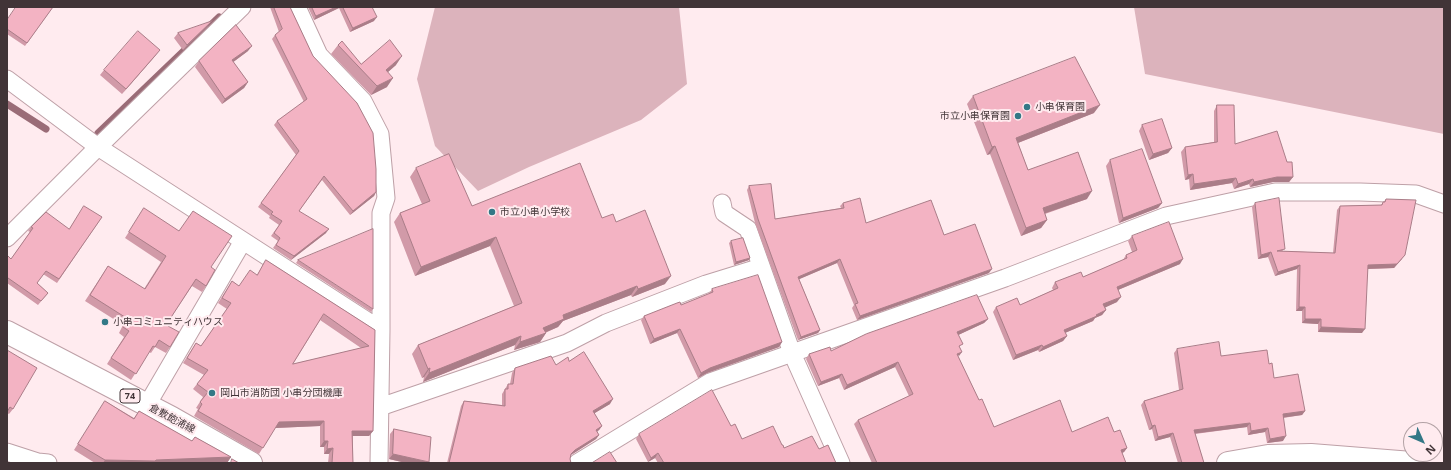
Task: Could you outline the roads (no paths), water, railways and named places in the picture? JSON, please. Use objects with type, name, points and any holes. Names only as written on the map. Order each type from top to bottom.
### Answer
[{"type":"main road","name":"倉敷飽浦線","points":[[7,332],[147,405],[246,462]]},
{"type":"main road","points":[[1228,463],[1268,456],[1311,455],[1412,463]]},
{"type":"street","points":[[297,7],[319,55],[363,101],[380,134],[386,198],[381,213],[379,463]]},
{"type":"street","points":[[7,238],[235,9]]},
{"type":"street","points":[[7,79],[98,147],[381,330]]},
{"type":"street","points":[[576,463],[710,382],[1005,278],[1166,216],[1275,192],[1360,192],[1416,194],[1444,204]]},
{"type":"street","points":[[722,203],[724,213],[748,229],[792,353],[841,463]]},
{"type":"street","points":[[147,405],[243,241]]},
{"type":"street","points":[[380,407],[567,343],[606,323],[706,284],[762,267]]},
{"type":"street","points":[[7,452],[41,463]]},
{"type":"waterway","points":[[98,133],[219,17]]},
{"type":"waterway","points":[[7,104],[46,129]]},
{"type":"place","name":"小串保育園","points":[[1027,107]]},
{"type":"place","name":"市立小串保育園","points":[[1018,116]]},
{"type":"place","name":"市立小串小学校","points":[[492,212]]},
{"type":"place","name":"小串コミュニティハウス","points":[[105,322]]},
{"type":"place","name":"岡山市消防団 小串分団機庫","points":[[212,393]]}]
